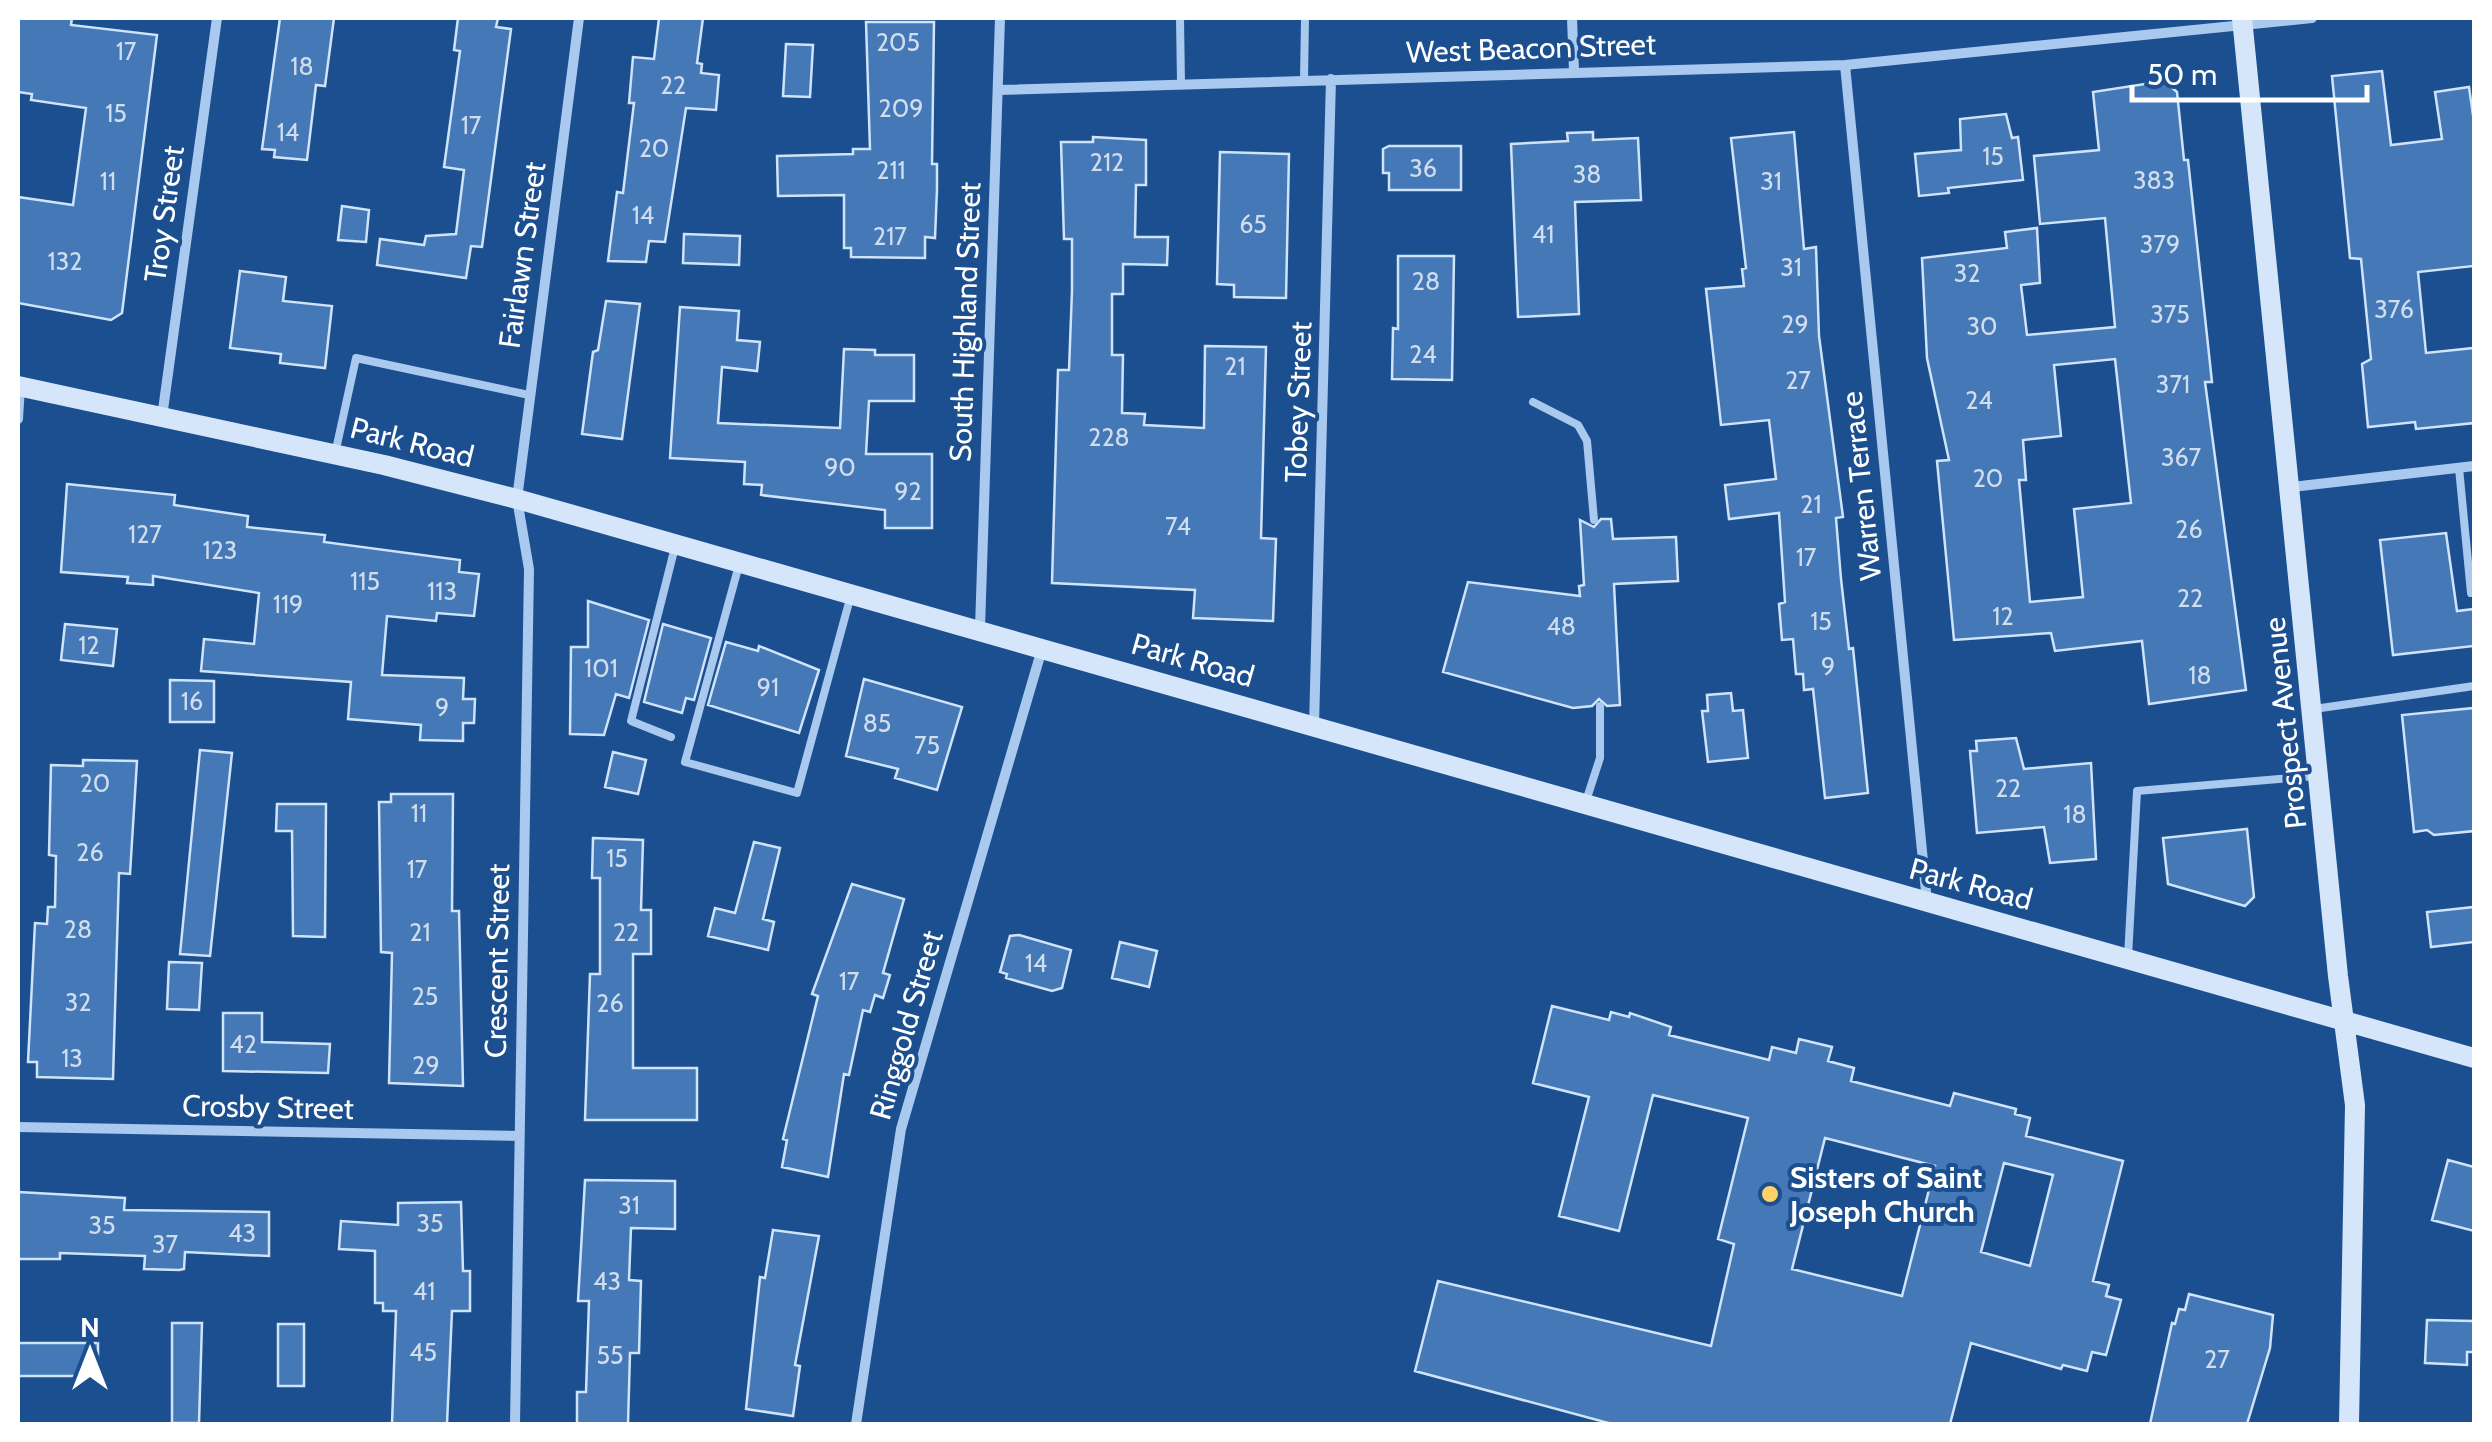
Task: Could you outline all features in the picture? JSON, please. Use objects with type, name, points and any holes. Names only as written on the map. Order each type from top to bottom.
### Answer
[{"type":"main road","name":"Prospect Avenue","points":[[2243,22],[2355,1105],[2348,1424]]},
{"type":"main road","name":"Park Road","points":[[19,386],[334,454],[518,499],[2474,1058]]},
{"type":"street","name":"Troy Street","points":[[162,418],[216,18]]},
{"type":"street","name":"Fairlawn Street","points":[[518,499],[579,18]]},
{"type":"street","name":"South Highland Street","points":[[980,628],[1000,18]]},
{"type":"street","points":[[1572,18],[1574,71]]},
{"type":"street","name":"West Beacon Street","points":[[998,90],[1845,64],[2312,18]]},
{"type":"street","name":"Warren Terrace","points":[[1845,64],[1927,903]]},
{"type":"street","name":"Tobey Street","points":[[1314,727],[1332,79]]},
{"type":"street","points":[[18,419],[19,386]]},
{"type":"street","points":[[2292,488],[2474,466]]},
{"type":"street","name":"Crescent Street","points":[[515,1424],[530,570],[518,499]]},
{"type":"street","name":"Ringgold Street","points":[[856,1424],[901,1130],[1042,648]]},
{"type":"street","name":"Crosby Street","points":[[18,1127],[518,1136]]},
{"type":"lane","points":[[1180,18],[1181,84]]},
{"type":"lane","points":[[1304,80],[1305,18]]},
{"type":"lane","points":[[334,454],[356,358],[529,396]]},
{"type":"lane","points":[[1533,402],[1578,425],[1587,441],[1594,520]]},
{"type":"lane","points":[[2458,468],[2470,594]]},
{"type":"lane","points":[[671,737],[631,721],[676,543]]},
{"type":"lane","points":[[740,561],[685,762],[797,793],[852,592]]},
{"type":"lane","points":[[2314,709],[2474,686]]},
{"type":"lane","points":[[1585,804],[1600,758],[1600,706]]},
{"type":"lane","points":[[2128,958],[2137,791],[2320,776]]},
{"type":"building","points":[[18,18],[72,18],[71,25],[157,35],[122,313],[111,320],[18,303],[18,197],[73,205],[86,108],[31,100],[32,94],[18,92]]},
{"type":"building","points":[[280,18],[334,18],[325,86],[316,85],[307,160],[274,157],[275,150],[262,149]]},
{"type":"building","points":[[458,18],[498,18],[496,27],[511,29],[482,247],[471,246],[466,278],[377,265],[380,239],[424,245],[426,236],[456,234],[464,170],[444,167],[460,51],[454,50]]},
{"type":"building","points":[[659,18],[703,18],[697,63],[702,64],[701,73],[719,75],[716,110],[686,108],[665,242],[649,241],[646,262],[608,261],[617,192],[623,193],[634,103],[629,103],[633,57],[654,59]]},
{"type":"building","points":[[866,22],[934,22],[932,164],[937,164],[937,189],[935,238],[925,237],[925,258],[851,257],[851,248],[844,248],[844,195],[778,196],[777,156],[853,154],[853,149],[870,149]]},
{"type":"building","points":[[786,44],[813,45],[810,97],[783,96]]},
{"type":"building","points":[[2382,71],[2391,145],[2442,139],[2435,92],[2469,87],[2474,122],[2474,266],[2418,272],[2426,353],[2474,348],[2474,423],[2416,429],[2415,422],[2368,427],[2362,364],[2371,359],[2361,259],[2350,258],[2332,76]]},
{"type":"building","points":[[2164,81],[2177,92],[2212,382],[2205,382],[2246,690],[2149,704],[2142,641],[2055,651],[2051,633],[1954,640],[1937,461],[1949,460],[1927,358],[1922,258],[2007,248],[2005,232],[2037,228],[2040,283],[2021,285],[2027,335],[2115,327],[2105,218],[2040,224],[2034,156],[2099,150],[2093,92]],"holes":[[[2115,359],[2131,503],[2074,509],[2083,597],[2030,602],[2019,480],[2026,480],[2023,440],[2061,436],[2054,365]]]},
{"type":"building","points":[[2006,114],[2012,138],[2018,137],[2023,180],[1948,188],[1949,193],[1919,196],[1915,154],[1961,150],[1960,119]]},
{"type":"building","points":[[1593,132],[1593,140],[1638,138],[1641,200],[1575,202],[1579,314],[1518,317],[1511,144],[1568,141],[1567,133]]},
{"type":"building","points":[[1794,132],[1804,249],[1816,247],[1819,336],[1843,517],[1836,518],[1841,579],[1849,649],[1853,648],[1868,793],[1825,798],[1813,689],[1804,690],[1803,674],[1796,674],[1793,639],[1782,640],[1779,604],[1785,602],[1779,513],[1729,519],[1725,485],[1776,479],[1769,420],[1721,425],[1706,289],[1744,286],[1742,269],[1746,268],[1731,138]]},
{"type":"building","points":[[1093,137],[1146,140],[1146,185],[1136,185],[1135,237],[1168,237],[1167,265],[1123,264],[1123,294],[1112,294],[1112,355],[1123,355],[1122,413],[1145,414],[1144,425],[1204,428],[1205,346],[1266,347],[1261,538],[1276,539],[1273,621],[1193,618],[1195,590],[1052,583],[1058,370],[1069,370],[1072,290],[1072,239],[1064,239],[1061,142],[1093,142]]},
{"type":"building","points":[[1461,146],[1461,190],[1389,190],[1389,173],[1383,173],[1383,149]]},
{"type":"building","points":[[1220,152],[1289,154],[1286,298],[1234,297],[1234,285],[1217,284]]},
{"type":"building","points":[[342,206],[369,210],[366,242],[338,240]]},
{"type":"building","points":[[684,234],[740,236],[739,265],[683,263]]},
{"type":"building","points":[[1398,256],[1454,256],[1452,380],[1392,379],[1393,328],[1398,329]]},
{"type":"building","points":[[240,271],[286,277],[283,301],[332,306],[325,368],[280,363],[281,354],[230,348]]},
{"type":"building","points":[[606,301],[640,304],[622,439],[582,434],[593,352],[598,350]]},
{"type":"building","points":[[680,307],[739,311],[737,340],[760,342],[757,371],[722,367],[718,423],[840,428],[844,349],[875,350],[875,355],[914,355],[914,401],[869,401],[866,454],[932,454],[932,528],[885,528],[885,510],[761,495],[762,485],[744,484],[745,462],[670,458]]},
{"type":"building","points":[[67,484],[175,495],[174,505],[248,516],[247,527],[325,535],[324,542],[460,560],[459,572],[479,574],[474,616],[437,613],[436,621],[387,616],[382,675],[464,678],[463,699],[475,699],[474,723],[463,723],[463,741],[420,740],[421,725],[348,719],[351,682],[201,671],[204,639],[254,644],[259,593],[153,576],[153,585],[127,583],[128,577],[61,572]]},
{"type":"building","points":[[1601,519],[1611,519],[1613,539],[1676,537],[1678,581],[1614,584],[1620,705],[1607,706],[1599,699],[1592,706],[1573,708],[1443,672],[1468,582],[1580,596],[1579,586],[1584,585],[1580,520],[1594,527]]},
{"type":"building","points":[[2446,533],[2457,611],[2474,609],[2474,646],[2393,655],[2380,540]]},
{"type":"building","points":[[588,601],[649,620],[629,698],[616,694],[604,735],[570,734],[571,647],[588,647]]},
{"type":"building","points":[[65,624],[117,629],[113,666],[61,660]]},
{"type":"building","points":[[663,624],[711,638],[694,700],[686,698],[682,713],[644,702]]},
{"type":"building","points":[[726,642],[758,651],[759,646],[819,670],[799,733],[708,705]]},
{"type":"building","points":[[864,679],[962,707],[937,790],[895,778],[898,769],[846,756]]},
{"type":"building","points":[[170,680],[214,681],[214,722],[170,722]]},
{"type":"building","points":[[1731,693],[1733,711],[1743,710],[1748,758],[1708,762],[1702,711],[1708,711],[1707,695]]},
{"type":"building","points":[[2474,708],[2474,831],[2434,835],[2427,830],[2414,832],[2402,715]]},
{"type":"building","points":[[2016,738],[2024,769],[2091,763],[2096,859],[2050,863],[2044,827],[1977,833],[1970,751],[1977,751],[1976,741]]},
{"type":"building","points":[[200,750],[232,753],[210,956],[180,954]]},
{"type":"building","points":[[613,752],[646,760],[638,794],[605,787]]},
{"type":"building","points":[[83,760],[137,761],[130,874],[119,873],[113,1079],[37,1077],[37,1062],[28,1062],[35,923],[47,924],[48,907],[55,907],[56,856],[49,855],[51,765],[83,766]]},
{"type":"building","points":[[391,794],[453,794],[452,911],[459,911],[463,1086],[389,1083],[392,953],[381,952],[379,802],[391,802]]},
{"type":"building","points":[[277,804],[326,804],[325,937],[293,936],[292,831],[276,831]]},
{"type":"building","points":[[2247,829],[2254,897],[2245,906],[2168,884],[2163,838]]},
{"type":"building","points":[[593,838],[643,840],[641,910],[651,910],[651,954],[633,954],[633,1068],[697,1068],[697,1120],[585,1120],[590,974],[600,974],[600,878],[592,878]]},
{"type":"building","points":[[754,842],[780,848],[763,919],[774,922],[768,950],[708,936],[715,908],[735,913]]},
{"type":"building","points":[[852,884],[904,899],[883,973],[890,975],[883,998],[875,995],[870,1012],[863,1010],[849,1075],[844,1074],[828,1177],[782,1167],[787,1140],[783,1139],[818,996],[812,994]]},
{"type":"building","points":[[2474,907],[2474,942],[2431,947],[2427,912]]},
{"type":"building","points":[[1010,936],[1071,950],[1062,988],[1052,991],[1006,978],[1007,974],[1000,972]]},
{"type":"building","points":[[1120,942],[1157,951],[1149,987],[1112,978]]},
{"type":"building","points":[[169,962],[202,963],[199,1010],[167,1009]]},
{"type":"building","name":"Sisters of Saint Joseph Church","points":[[1552,1006],[1609,1020],[1611,1012],[1629,1017],[1630,1013],[1671,1027],[1669,1035],[1769,1060],[1772,1047],[1796,1053],[1799,1039],[1832,1047],[1828,1061],[1854,1068],[1851,1081],[1950,1106],[1954,1093],[2016,1109],[2015,1114],[2030,1118],[2026,1136],[2123,1161],[2093,1281],[2109,1285],[2106,1296],[2121,1300],[2106,1355],[2092,1352],[2087,1371],[2063,1365],[2061,1369],[1971,1343],[1950,1424],[1612,1424],[1415,1371],[1438,1281],[1711,1346],[1734,1244],[1718,1239],[1748,1118],[1653,1095],[1619,1231],[1559,1216],[1589,1097],[1533,1083]],"holes":[[[1825,1138],[1935,1166],[1902,1296],[1792,1269]],[[2004,1163],[2053,1175],[2030,1266],[1981,1252]]]},
{"type":"building","points":[[223,1013],[262,1013],[262,1042],[330,1044],[328,1073],[223,1071]]},
{"type":"building","points":[[2448,1160],[2474,1167],[2474,1231],[2432,1220]]},
{"type":"building","points":[[585,1180],[675,1181],[675,1229],[631,1228],[629,1280],[641,1281],[639,1353],[630,1353],[628,1424],[577,1423],[577,1392],[586,1392],[589,1301],[578,1301]]},
{"type":"building","points":[[18,1192],[125,1198],[124,1210],[269,1212],[269,1256],[185,1252],[184,1269],[179,1270],[144,1269],[145,1256],[60,1253],[60,1259],[18,1259]]},
{"type":"building","points":[[461,1202],[463,1271],[470,1271],[470,1311],[452,1311],[447,1424],[392,1424],[396,1311],[383,1311],[383,1303],[375,1303],[375,1251],[339,1249],[341,1221],[398,1225],[398,1203]]},
{"type":"building","points":[[773,1230],[819,1236],[795,1365],[800,1366],[793,1416],[746,1409],[760,1277],[765,1278]]},
{"type":"building","points":[[2189,1294],[2273,1315],[2270,1348],[2247,1424],[2150,1424],[2172,1323],[2175,1324],[2179,1309],[2185,1310]]},
{"type":"building","points":[[2427,1320],[2474,1321],[2474,1352],[2467,1352],[2467,1365],[2425,1363]]},
{"type":"building","points":[[172,1323],[202,1323],[199,1423],[172,1423]]},
{"type":"building","points":[[278,1324],[304,1324],[304,1386],[278,1386]]},
{"type":"building","points":[[18,1343],[98,1343],[98,1376],[18,1376]]},
{"type":"place","name":"Sisters of Saint Joseph Church","points":[[1770,1194]]}]
